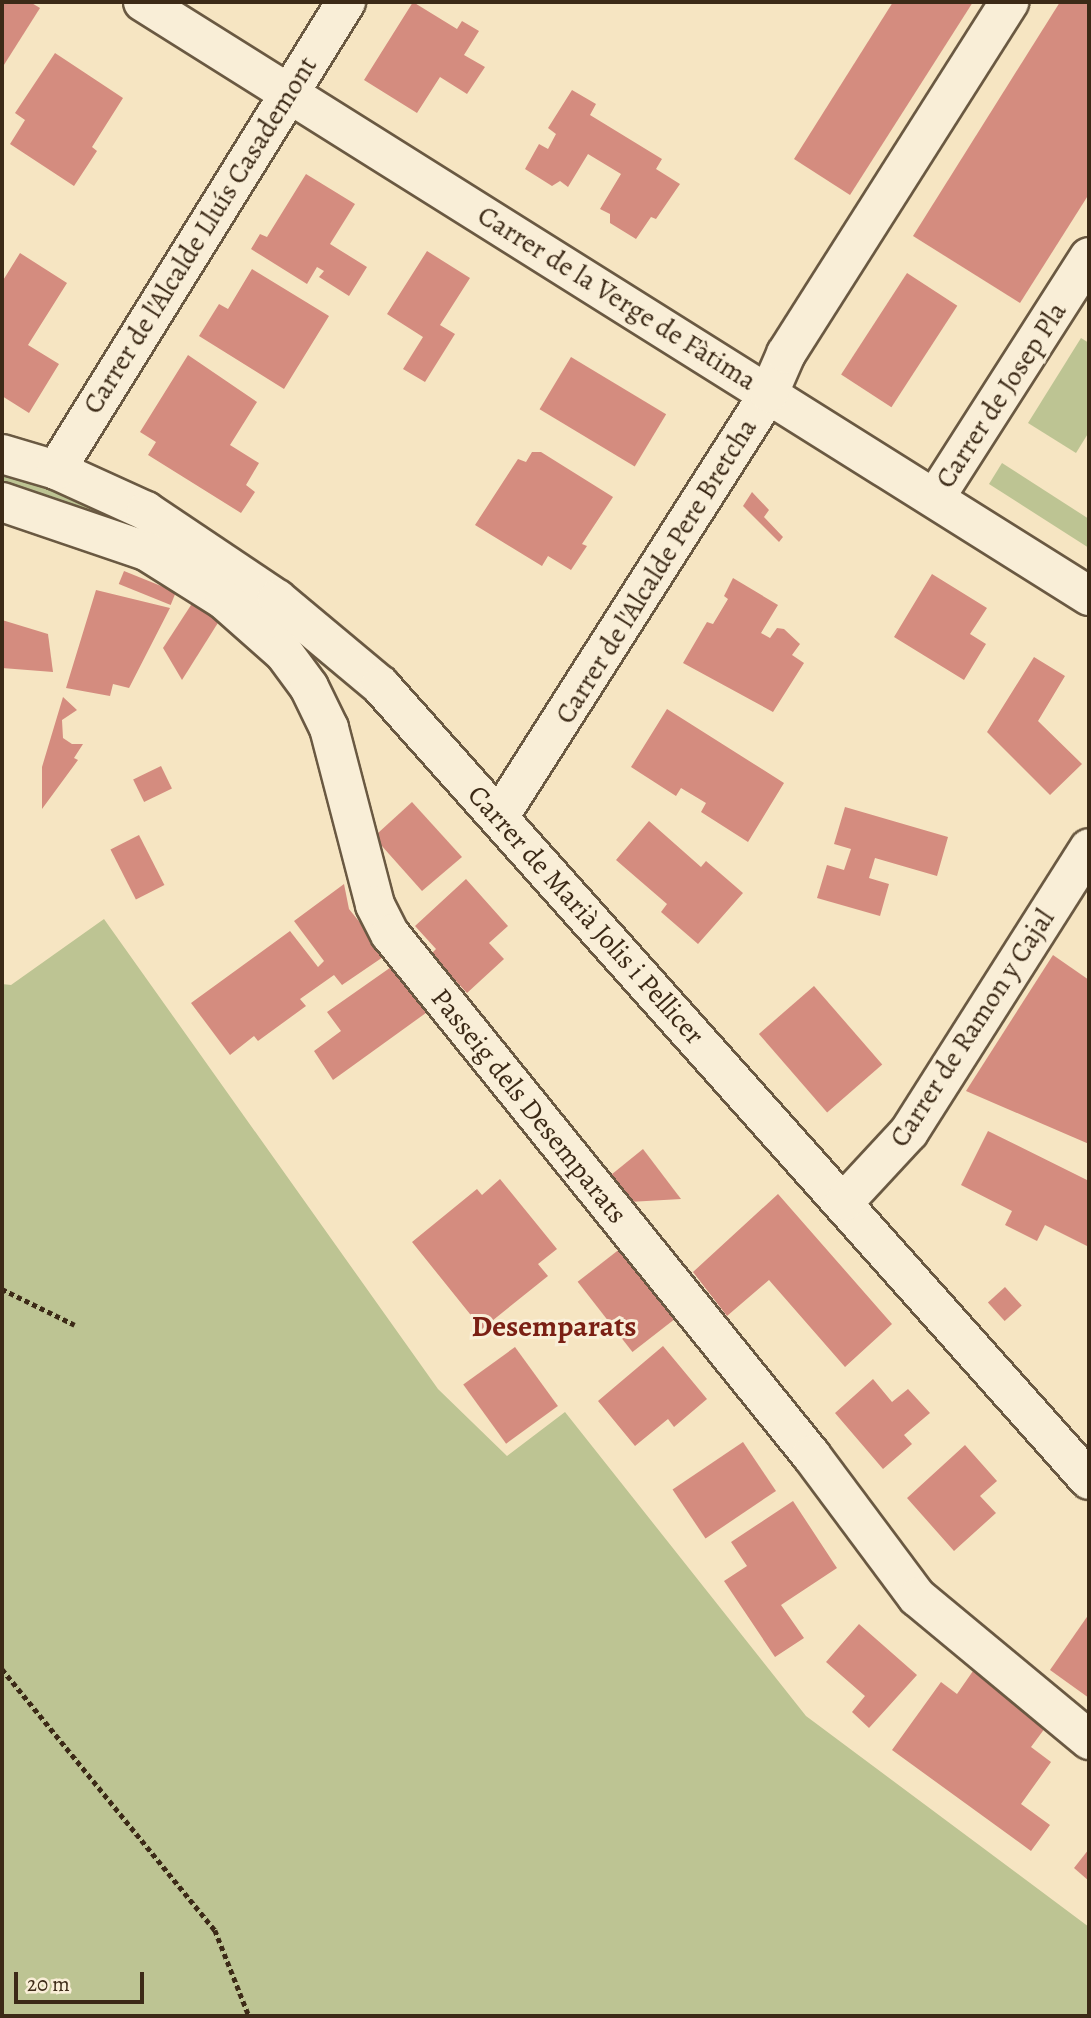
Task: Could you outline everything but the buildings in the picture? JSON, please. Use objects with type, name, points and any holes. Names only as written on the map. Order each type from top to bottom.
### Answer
[{"type":"street","name":"Carrer de la Verge de Fàtima","points":[[143,2],[1089,596]]},
{"type":"street","name":"Carrer de l'Alcalde Lluís Casademont","points":[[56,470],[346,2]]},
{"type":"street","name":"Carrer de l'Alcalde Pere Bretcha","points":[[499,817],[769,393],[786,354],[1010,2]]},
{"type":"street","name":"Carrer de Josep Pla","points":[[934,498],[1089,257]]},
{"type":"street","name":"Carrer de Marià Jolis i Pellicer","points":[[2,454],[56,470],[146,511],[277,599],[380,685],[845,1201],[1089,1480]]},
{"type":"street","name":"Passeig dels Desemparats","points":[[2,502],[146,551],[224,600],[284,653],[309,687],[329,728],[375,905],[390,934],[811,1455],[917,1597],[1089,1740]]},
{"type":"street","name":"Carrer de Ramon y Cajal","points":[[845,1201],[909,1132],[1089,848]]},
{"type":"path","points":[[2,1289],[75,1325]]},
{"type":"path","points":[[2,1669],[215,1930],[249,2016]]},
{"type":"green space","points":[[1081,338],[1089,343],[1089,432],[1076,453],[1028,423]]},
{"type":"green space","points":[[1002,463],[1089,519],[1089,548],[989,484]]},
{"type":"green space","points":[[2,472],[70,492],[197,554],[2,490]]},
{"type":"green space","points":[[104,919],[438,1389],[507,1456],[565,1412],[806,1716],[1089,1927],[1089,2016],[2,2016],[2,984],[11,985]]},
{"type":"district","name":"Desemparats","points":[[554,1326]]}]
